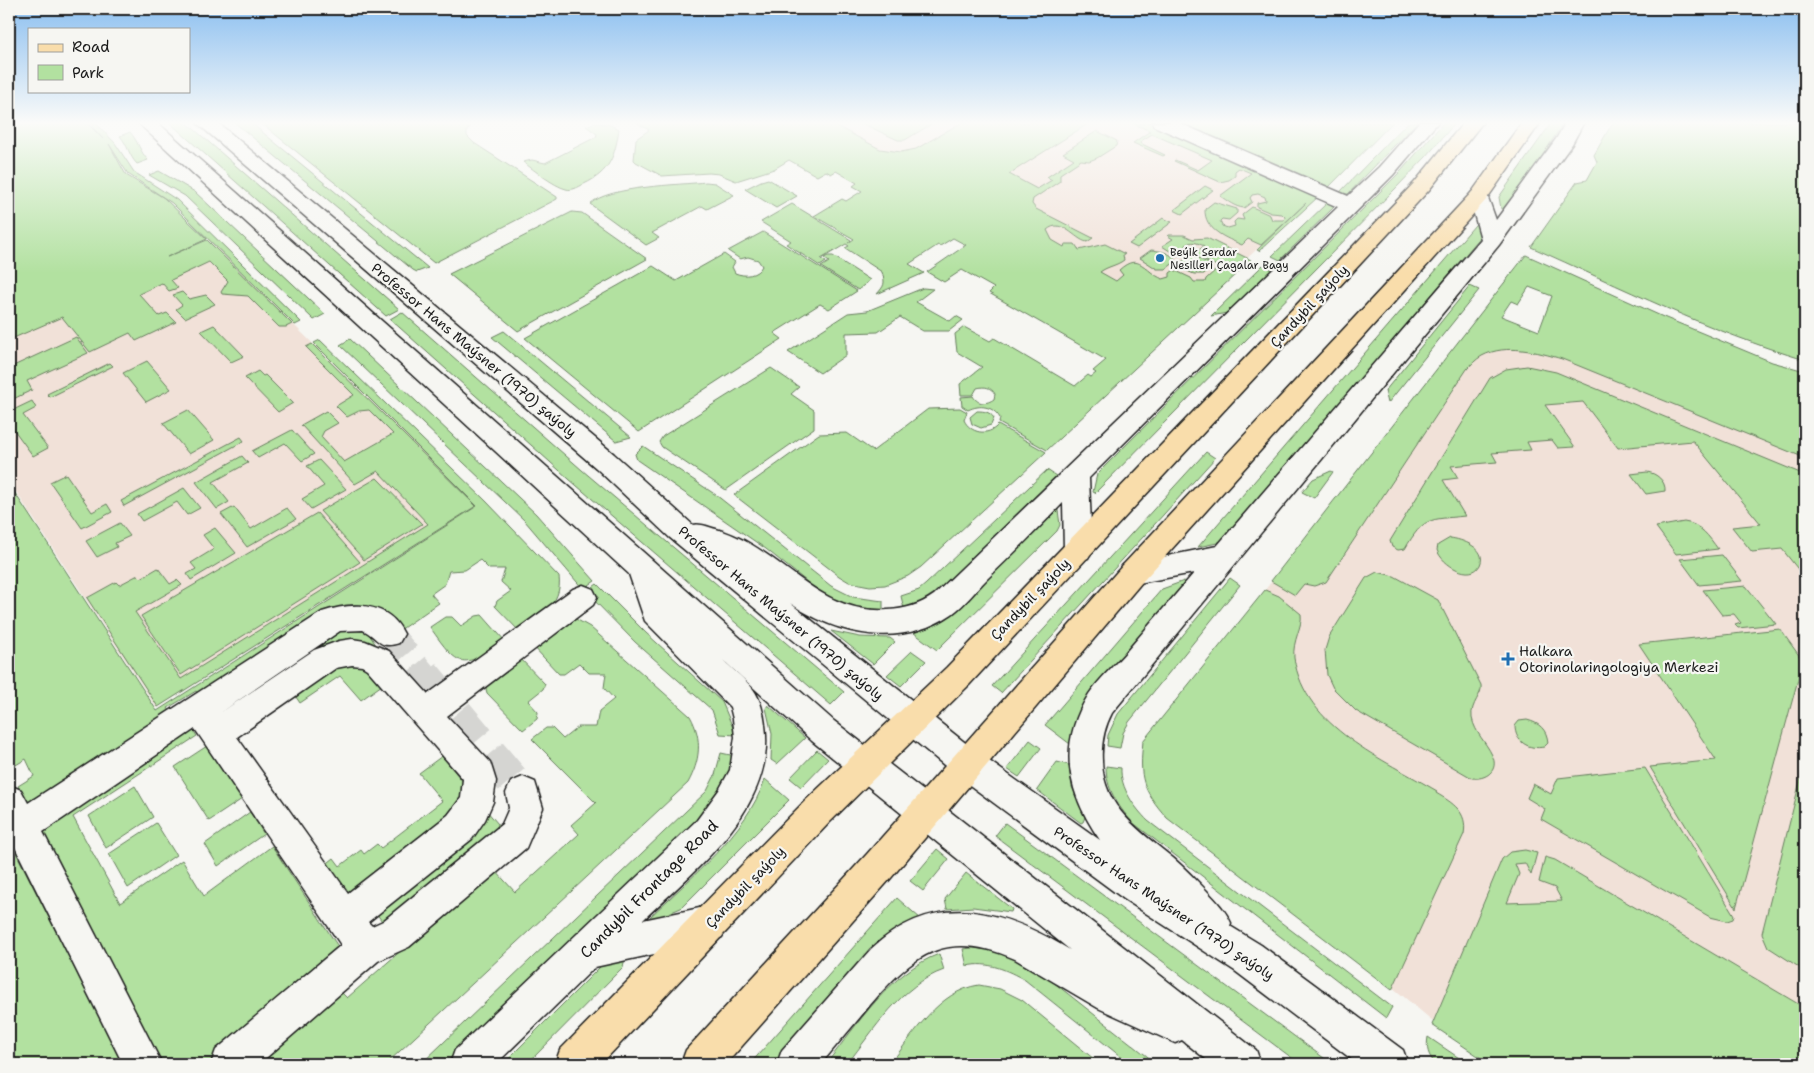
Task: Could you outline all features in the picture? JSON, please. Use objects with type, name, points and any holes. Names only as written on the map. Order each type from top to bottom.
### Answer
[{"type":"main road","name":"Çandybil şaýoly","points":[[574,1064],[864,764],[958,676],[1433,172]]},
{"type":"main road","points":[[700,1064],[879,866],[1133,573],[1479,196],[1496,172]]},
{"type":"street","points":[[201,172],[370,326],[823,731],[1229,1054]]},
{"type":"street","name":"Professor Hans Maýsner (1970) şaýoly","points":[[264,172],[605,461],[679,529],[911,720],[967,764],[1136,887],[1248,958],[1389,1064]]},
{"type":"street","points":[[1276,172],[1351,205]]},
{"type":"street","points":[[679,529],[739,548],[816,605],[833,614],[867,623],[886,623],[924,615],[942,605],[1385,172]]},
{"type":"street","points":[[1248,958],[1168,878],[1114,831],[1098,808],[1089,786],[1085,767],[1085,745],[1088,728],[1101,703],[1492,240],[1542,172]]},
{"type":"street","points":[[1479,196],[1492,240]]},
{"type":"street","points":[[1076,475],[1078,550]]},
{"type":"street","points":[[1133,573],[1227,556]]},
{"type":"street","name":"Candybil Frontage Road","points":[[468,1064],[709,832],[728,808],[741,787],[752,739],[750,718],[743,700],[655,612],[640,566]]},
{"type":"street","points":[[425,714],[583,597]]},
{"type":"street","points":[[208,721],[332,621],[350,616],[370,618],[380,624],[389,634]]},
{"type":"street","points":[[142,1064],[15,813],[208,721],[325,659],[340,653],[355,651],[368,654],[378,660],[478,773],[481,786],[479,797],[471,814],[460,827],[345,918]]},
{"type":"street","points":[[208,721],[366,948]]},
{"type":"street","points":[[230,1064],[366,948],[396,934],[514,836],[526,808],[523,793]]},
{"type":"street","points":[[586,950],[709,924]]},
{"type":"street","points":[[796,1064],[877,969],[896,952],[922,935],[950,928],[991,932],[1020,941],[1104,990],[1229,1054]]},
{"type":"shaded area","name":"Beýik Serdar Nesilleri Çagalar Bagy","points":[[1002,172],[1253,172],[1311,198],[1185,317],[960,198]]},
{"type":"shaded area","points":[[208,240],[477,506],[157,708],[9,481],[9,325]]},
{"type":"shaded area","name":"Halkara Otorinolaringologiya Merkezi","points":[[1495,325],[1805,450],[1805,1064],[1434,1022],[1392,987],[1144,742],[1288,561]]},
{"type":"green space","points":[[9,172],[124,172],[126,175],[164,198],[207,239],[167,257],[207,240],[292,324],[286,327],[279,327],[248,296],[222,294],[221,292],[228,281],[209,262],[171,280],[178,288],[169,291],[162,283],[139,294],[159,316],[167,313],[176,322],[136,341],[130,333],[90,352],[62,317],[9,340]]},
{"type":"green space","points":[[127,172],[134,172],[177,200],[301,322],[295,325],[172,203]]},
{"type":"green space","points":[[161,172],[195,192],[325,314],[314,320],[185,196],[149,175]]},
{"type":"green space","points":[[225,172],[243,172],[399,309],[386,316]]},
{"type":"green space","points":[[295,172],[311,172],[428,268],[417,272]]},
{"type":"green space","points":[[322,172],[519,172],[557,197],[557,199],[434,263]]},
{"type":"green space","points":[[537,172],[602,172],[593,179],[570,189],[550,181]]},
{"type":"green space","points":[[655,172],[764,172],[736,181],[719,174],[709,173],[662,176]]},
{"type":"green space","points":[[810,172],[824,172],[817,176]]},
{"type":"green space","points":[[838,172],[1012,172],[1009,174],[1037,189],[1052,180],[1047,177],[1054,172],[1063,172],[1060,174],[1060,181],[1033,199],[1032,204],[1036,209],[1093,238],[1087,242],[1058,226],[1047,230],[1052,240],[1064,247],[1065,244],[1075,244],[1079,250],[1105,244],[1125,254],[1123,255],[1124,260],[1100,272],[1116,281],[1123,275],[1119,270],[1132,262],[1142,265],[1163,279],[1170,277],[1170,273],[1174,270],[1191,278],[1194,282],[1205,282],[1219,267],[1193,255],[1204,246],[1197,243],[1188,243],[1186,245],[1189,250],[1183,255],[1176,255],[1162,246],[1173,239],[1169,235],[1184,235],[1193,239],[1207,238],[1251,260],[1047,450],[999,423],[1000,418],[994,411],[986,407],[968,410],[962,406],[961,397],[973,396],[977,401],[986,403],[994,399],[995,394],[990,388],[983,387],[977,388],[973,395],[961,395],[960,384],[982,367],[957,352],[955,334],[964,327],[990,341],[994,338],[1075,386],[1088,375],[1091,377],[1096,373],[1093,371],[1106,360],[989,293],[994,288],[962,270],[944,282],[927,272],[966,245],[953,238],[940,246],[938,245],[909,264],[924,273],[877,294],[884,284],[882,272],[845,248],[849,246],[846,244],[821,259],[826,262],[820,266],[786,244],[791,241],[761,222],[792,204],[851,240],[848,243],[854,239],[814,216],[842,199],[846,201],[862,191],[853,186],[857,183]]},
{"type":"green space","points":[[1198,172],[1235,172],[1235,176],[1229,180],[1220,182]]},
{"type":"green space","points":[[1249,172],[1262,172],[1318,197],[1259,251],[1257,250],[1306,203],[1261,245],[1248,239],[1242,245],[1223,236],[1212,228],[1206,216],[1205,209],[1214,202],[1237,209],[1237,213],[1229,220],[1222,219],[1220,221],[1222,226],[1228,228],[1235,226],[1234,222],[1237,219],[1244,220],[1242,215],[1252,207],[1270,215],[1272,220],[1284,220],[1285,217],[1282,214],[1271,213],[1257,207],[1257,203],[1266,201],[1265,197],[1258,194],[1252,195],[1250,198],[1252,202],[1244,208],[1234,205],[1220,196],[1251,173]]},
{"type":"green space","points":[[1285,172],[1344,172],[1326,190]]},
{"type":"green space","points":[[1359,172],[1369,172],[1348,194],[1338,194]]},
{"type":"green space","points":[[1400,172],[1411,172],[1095,493],[1093,492],[1097,474]]},
{"type":"green space","points":[[1517,172],[1531,172],[1504,210],[1501,209],[1499,197]]},
{"type":"green space","points":[[1591,172],[1805,172],[1805,360],[1770,349],[1701,322],[1531,247],[1577,182],[1587,180]]},
{"type":"green space","points":[[768,179],[797,196],[776,208],[745,189]]},
{"type":"green space","points":[[706,182],[715,183],[734,195],[707,209],[702,206],[652,233],[659,238],[646,245],[590,204],[612,193]]},
{"type":"green space","points":[[1205,186],[1213,190],[1182,214],[1174,210]]},
{"type":"green space","points":[[1328,202],[1334,207],[1280,260],[1272,256]]},
{"type":"green space","points":[[572,212],[582,213],[647,259],[518,331],[449,274]]},
{"type":"green space","points":[[1163,218],[1172,222],[1137,248],[1129,244]]},
{"type":"green space","points":[[1481,218],[1483,234],[1227,537],[1217,543],[1198,547]]},
{"type":"green space","points":[[763,232],[857,291],[829,309],[820,304],[774,333],[782,339],[639,432],[525,338],[653,266],[676,281],[724,254],[735,262],[732,267],[735,273],[743,275],[754,274],[762,266],[758,260],[748,257],[740,259],[728,251]]},
{"type":"green space","points":[[1151,250],[1168,254],[1176,261],[1166,269],[1157,269],[1140,258]]},
{"type":"green space","points":[[1526,255],[1661,316],[1772,362],[1805,371],[1805,458],[1562,359],[1512,349],[1491,352],[1480,357],[1467,369],[1326,582],[1314,586],[1304,584],[1295,595],[1271,581]],"holes":[[[1529,287],[1552,296],[1539,331],[1501,316],[1511,301],[1518,304]]]},
{"type":"green space","points":[[833,256],[870,280],[858,290],[821,267],[829,262],[824,258]]},
{"type":"green space","points":[[1188,256],[1193,256],[1208,263],[1210,268],[1204,274],[1194,274],[1180,268],[1179,265]]},
{"type":"green space","points":[[1263,265],[1272,269],[1227,313],[1211,316]]},
{"type":"green space","points":[[1470,286],[1479,290],[1388,403],[1385,391]]},
{"type":"green space","points":[[923,288],[933,289],[916,302],[950,321],[956,316],[963,320],[949,331],[923,331],[900,317],[878,332],[846,333],[846,355],[820,373],[788,352],[848,313],[867,311]]},
{"type":"green space","points":[[182,292],[189,299],[206,295],[215,304],[185,318],[176,309],[182,305],[173,295]]},
{"type":"green space","points":[[402,312],[582,470],[844,692],[831,705],[569,479],[390,319]]},
{"type":"green space","points":[[214,325],[244,356],[231,362],[201,331]]},
{"type":"green space","points":[[504,331],[631,437],[616,441],[492,337]]},
{"type":"green space","points":[[76,337],[88,353],[27,381],[32,390],[9,401],[9,368]]},
{"type":"green space","points":[[350,339],[536,514],[595,581],[583,589],[525,521],[340,345]]},
{"type":"green space","points":[[320,340],[486,501],[559,577],[559,587],[553,603],[541,616],[520,632],[495,606],[497,601],[511,591],[501,582],[505,569],[489,569],[480,560],[465,570],[449,571],[445,584],[431,594],[439,603],[400,630],[388,617],[376,609],[362,605],[345,605],[201,697],[196,691],[168,708],[173,716],[32,805],[27,803],[18,786],[34,776],[26,759],[9,769],[9,484],[157,711],[477,506],[314,343]]},
{"type":"green space","points":[[312,344],[476,506],[158,707],[87,598],[116,582],[119,585],[138,575],[141,578],[158,568],[170,584],[177,580],[182,585],[135,612],[181,679],[428,524],[378,471],[355,484],[301,425],[326,411],[338,423],[324,431],[321,437],[344,462],[393,434],[369,410],[359,411],[347,417],[336,406],[354,395],[306,347]]},
{"type":"green space","points":[[147,361],[171,389],[146,402],[123,373]]},
{"type":"green space","points":[[110,363],[113,366],[50,397],[47,394]]},
{"type":"green space","points":[[1527,366],[1556,372],[1805,475],[1805,578],[1782,549],[1752,552],[1732,527],[1761,524],[1693,441],[1618,448],[1583,402],[1545,405],[1575,447],[1558,448],[1552,440],[1527,442],[1531,450],[1492,453],[1497,462],[1451,466],[1458,478],[1443,480],[1465,516],[1435,519],[1417,530],[1405,549],[1398,550],[1392,547],[1390,541],[1490,378],[1506,369]]},
{"type":"green space","points":[[771,368],[799,387],[791,394],[814,410],[814,428],[726,490],[662,447],[659,442],[663,436]]},
{"type":"green space","points":[[258,371],[263,376],[265,375],[293,403],[278,412],[245,378]]},
{"type":"green space","points":[[32,401],[36,408],[23,415],[48,448],[33,456],[9,423],[9,412]]},
{"type":"green space","points":[[960,408],[967,412],[964,420],[970,428],[984,432],[994,429],[998,425],[1046,452],[921,567],[908,576],[885,585],[870,586],[849,582],[734,495],[819,434],[847,433],[873,451],[928,409]]},
{"type":"green space","points":[[188,410],[214,440],[189,454],[163,423]]},
{"type":"green space","points":[[977,411],[991,414],[994,418],[991,425],[981,428],[972,424],[970,417]]},
{"type":"green space","points":[[292,430],[314,454],[302,461],[285,443],[258,458],[252,451]]},
{"type":"green space","points":[[241,437],[244,441],[124,506],[121,501]]},
{"type":"green space","points":[[643,446],[716,495],[831,586],[853,597],[883,601],[883,611],[869,610],[839,603],[822,594],[766,549],[637,460],[635,454]]},
{"type":"green space","points":[[1206,452],[1215,458],[1001,693],[992,686]]},
{"type":"green space","points":[[242,456],[248,463],[213,482],[229,502],[217,509],[196,482]]},
{"type":"green space","points":[[319,460],[346,489],[311,509],[302,499],[324,486],[307,466]]},
{"type":"green space","points":[[1047,470],[1056,476],[936,592],[916,605],[904,609],[901,596],[919,590],[926,584]]},
{"type":"green space","points":[[1331,471],[1333,472],[1314,498],[1302,492],[1313,479]]},
{"type":"green space","points":[[1647,472],[1660,478],[1664,484],[1665,491],[1646,494],[1631,474]]},
{"type":"green space","points":[[66,474],[92,512],[107,504],[112,512],[82,528],[50,482]]},
{"type":"green space","points":[[377,478],[422,524],[364,560],[320,511]]},
{"type":"green space","points":[[184,488],[200,508],[187,515],[177,502],[142,521],[137,514]]},
{"type":"green space","points":[[234,507],[251,529],[287,508],[296,519],[247,547],[221,514]]},
{"type":"green space","points":[[1058,510],[1060,525],[1057,531],[937,650],[914,633],[940,623],[949,617]]},
{"type":"green space","points":[[317,513],[360,562],[181,675],[141,616]]},
{"type":"green space","points":[[1684,522],[1700,528],[1718,549],[1676,554],[1656,527]]},
{"type":"green space","points":[[120,523],[130,536],[115,543],[117,547],[97,557],[86,541]]},
{"type":"green space","points":[[215,528],[236,553],[191,580],[187,574],[196,569],[191,563],[214,549],[203,535]]},
{"type":"green space","points":[[1450,538],[1466,542],[1477,549],[1481,559],[1480,565],[1476,570],[1464,572],[1457,570],[1440,556],[1437,550],[1438,545]]},
{"type":"green space","points":[[1722,555],[1742,581],[1699,585],[1680,559]]},
{"type":"green space","points":[[1377,572],[1394,576],[1438,600],[1481,685],[1473,708],[1472,718],[1494,761],[1493,770],[1486,776],[1472,778],[1356,711],[1333,688],[1327,675],[1325,650],[1329,637],[1366,578]]},
{"type":"green space","points":[[1230,578],[1240,585],[1129,722],[1123,733],[1120,748],[1107,746],[1108,735],[1118,714]]},
{"type":"green space","points":[[1184,581],[1186,582],[1083,705],[1075,722],[1070,744],[1045,725],[1162,589]]},
{"type":"green space","points":[[597,584],[646,633],[722,702],[736,735],[720,734],[712,710],[635,642],[586,592]]},
{"type":"green space","points":[[1746,586],[1776,624],[1738,628],[1735,625],[1741,623],[1734,614],[1722,615],[1703,590]]},
{"type":"green space","points":[[1265,590],[1279,596],[1301,614],[1294,658],[1301,682],[1313,704],[1349,739],[1437,791],[1436,793],[1458,809],[1464,820],[1464,834],[1392,990],[1167,818],[1152,799],[1144,783],[1142,774],[1143,741]]},
{"type":"green space","points":[[482,615],[505,641],[479,657],[470,660],[463,661],[456,658],[448,651],[430,627],[445,617],[452,617],[461,626],[476,616]]},
{"type":"green space","points":[[574,618],[590,627],[690,716],[697,733],[698,750],[695,766],[688,783],[386,1064],[259,1064],[341,992],[347,998],[494,869],[515,892],[579,834],[571,825],[596,803],[532,739],[546,728],[552,728],[563,739],[578,727],[596,727],[599,711],[614,699],[604,688],[606,673],[589,673],[579,663],[564,674],[559,674],[531,644]]},
{"type":"green space","points":[[1780,629],[1803,661],[1736,908],[1650,767],[1716,760],[1639,644]]},
{"type":"green space","points":[[340,631],[367,631],[376,645],[368,644],[230,715],[224,707]]},
{"type":"green space","points":[[831,631],[860,637],[890,638],[895,642],[873,664]]},
{"type":"green space","points":[[912,651],[926,661],[901,686],[887,675]]},
{"type":"green space","points":[[517,655],[545,684],[543,689],[528,701],[538,712],[537,719],[523,730],[487,693],[486,687],[491,676]]},
{"type":"green space","points":[[343,664],[367,666],[382,685],[361,700],[340,676],[300,703],[294,694]]},
{"type":"green space","points":[[768,705],[805,738],[777,764],[771,760],[772,734],[766,708]]},
{"type":"green space","points":[[1527,720],[1539,725],[1544,730],[1548,743],[1544,747],[1528,746],[1517,736],[1515,726],[1519,721]]},
{"type":"green space","points":[[191,727],[197,736],[73,817],[120,903],[182,860],[204,896],[272,846],[339,948],[334,963],[207,1064],[162,1064],[39,825]]},
{"type":"green space","points":[[1030,740],[1041,748],[1019,777],[1007,769]]},
{"type":"green space","points":[[207,746],[242,799],[209,821],[175,767]]},
{"type":"green space","points":[[817,750],[828,759],[801,787],[790,778]]},
{"type":"green space","points":[[721,753],[735,756],[728,779],[709,808],[444,1064],[421,1064],[707,791],[715,775]]},
{"type":"green space","points":[[442,756],[464,783],[465,789],[458,810],[350,896],[324,866],[334,858],[340,866],[361,850],[364,854],[377,844],[381,848],[442,801],[419,773]]},
{"type":"green space","points":[[1805,761],[1805,971],[1768,947],[1762,933]]},
{"type":"green space","points":[[1057,762],[1069,765],[1072,787],[1085,817],[1081,823],[1037,790]]},
{"type":"green space","points":[[1106,766],[1121,768],[1123,783],[1133,804],[1148,821],[1392,1007],[1386,1018],[1132,822],[1113,796],[1108,782]]},
{"type":"green space","points":[[1645,768],[1734,915],[1733,919],[1727,921],[1710,917],[1541,819],[1545,809],[1527,798],[1533,784],[1551,794],[1558,778]]},
{"type":"green space","points":[[765,779],[789,800],[681,908],[652,920],[650,917],[716,854],[731,836],[757,799]]},
{"type":"green space","points":[[135,786],[153,817],[106,848],[89,816]]},
{"type":"green space","points":[[486,810],[498,824],[495,833],[384,924],[374,910]]},
{"type":"green space","points":[[250,812],[264,834],[218,866],[205,844]]},
{"type":"green space","points":[[156,823],[176,855],[128,888],[109,854]]},
{"type":"green space","points":[[1005,823],[1332,1064],[1300,1064],[995,836]]},
{"type":"green space","points":[[9,839],[123,1064],[9,1064]]},
{"type":"green space","points":[[937,849],[949,859],[923,891],[910,881]]},
{"type":"green space","points":[[1525,850],[1537,853],[1531,875],[1525,863],[1515,864],[1519,874],[1507,903],[1562,901],[1555,888],[1539,882],[1545,857],[1555,860],[1805,1008],[1805,1064],[1490,1064],[1432,1025],[1502,859],[1510,852]]},
{"type":"green space","points":[[966,873],[1012,909],[1011,912],[973,907],[947,909],[945,899]]},
{"type":"green space","points":[[897,898],[921,919],[902,926],[873,950],[774,1064],[750,1064]]},
{"type":"green space","points":[[963,949],[1000,951],[1034,967],[1157,1064],[1130,1064],[1018,976],[990,966],[967,966]]},
{"type":"green space","points":[[939,954],[944,970],[914,986],[902,997],[878,1023],[847,1064],[826,1064],[862,1017],[890,986],[921,962]]},
{"type":"green space","points":[[625,958],[623,967],[527,1064],[503,1064],[601,966]]},
{"type":"green space","points":[[979,985],[1000,989],[1022,1000],[1100,1064],[890,1064],[918,1027],[939,1005],[964,989]]},
{"type":"green space","points":[[1428,1037],[1468,1064],[1436,1064],[1428,1052]]},
{"type":"tunnel","points":[[389,634],[424,676]]},
{"type":"tunnel","points":[[423,674],[523,793]]},
{"type":"place","name":"Beýik Serdar Nesilleri Çagalar Bagy","points":[[1160,258]]},
{"type":"place","name":"Halkara Otorinolaringologiya Merkezi","points":[[1508,659]]}]
